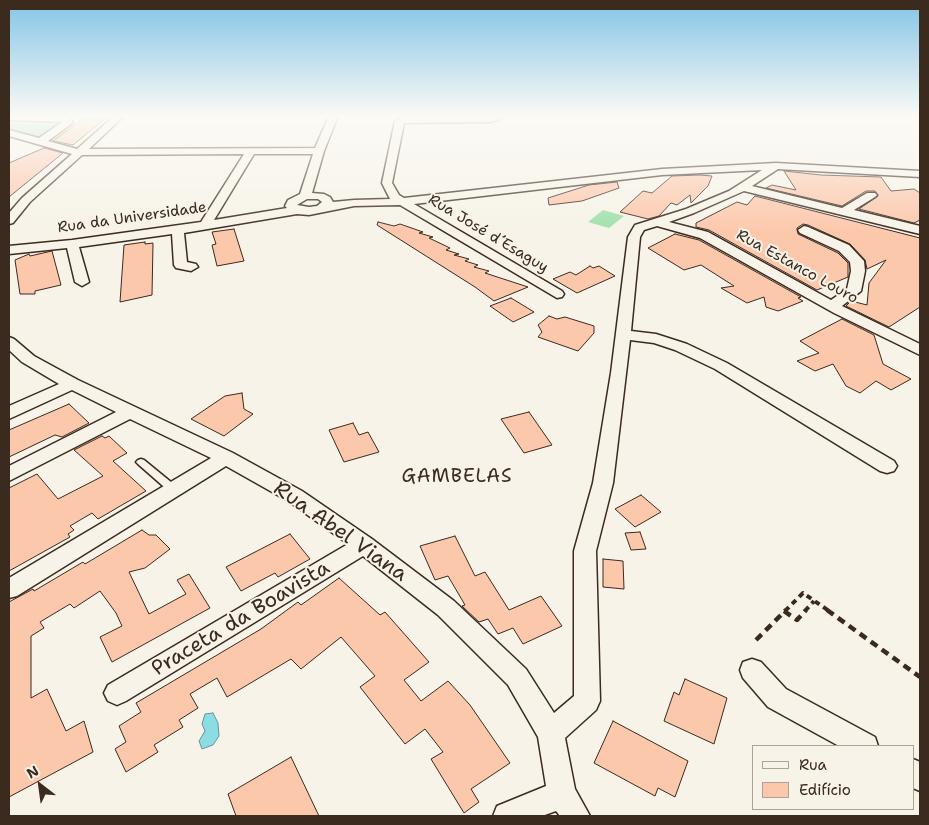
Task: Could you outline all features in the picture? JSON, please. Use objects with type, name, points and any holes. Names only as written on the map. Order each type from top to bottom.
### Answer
[{"type":"street","points":[[9,220],[26,200],[75,154]]},
{"type":"street","points":[[206,224],[248,154]]},
{"type":"street","points":[[305,196],[318,154]]},
{"type":"street","points":[[393,154],[387,183],[394,197],[402,202]]},
{"type":"street","points":[[551,733],[587,701],[585,551],[602,483],[620,373],[634,237],[638,228],[690,211],[744,186],[776,166]]},
{"type":"street","name":"Rua da Universidade","points":[[9,250],[178,230],[206,224],[260,217],[294,208],[315,210],[327,204],[402,202],[649,174],[776,166],[920,174]]},
{"type":"street","points":[[718,170],[741,179],[744,186]]},
{"type":"street","points":[[744,186],[920,230]]},
{"type":"street","name":"Rua da Universidade","points":[[294,208],[290,204],[295,199],[305,196],[320,196],[327,204]]},
{"type":"street","points":[[843,212],[871,196]]},
{"type":"street","points":[[9,200],[26,200]]},
{"type":"street","name":"Rua José d´Esaguy","points":[[402,202],[557,294]]},
{"type":"street","name":"Rua Estanco Louro","points":[[655,222],[704,235],[832,306],[920,350]]},
{"type":"street","points":[[178,230],[181,265],[191,267]]},
{"type":"street","points":[[804,230],[844,248],[857,261],[858,271],[854,290],[832,306]]},
{"type":"street","points":[[72,244],[82,282]]},
{"type":"street","points":[[623,334],[656,339],[681,347],[721,366],[887,466]]},
{"type":"street","name":"Rua Abel Viana","points":[[9,342],[28,358],[72,384],[226,458],[295,496],[446,608],[517,678],[551,733],[569,805]]},
{"type":"street","points":[[9,413],[72,384]]},
{"type":"street","points":[[9,474],[130,412]]},
{"type":"street","points":[[9,589],[226,458]]},
{"type":"street","name":"Praceta da Boavista","points":[[118,693],[364,546]]},
{"type":"street","points":[[752,670],[777,698],[863,745]]},
{"type":"street","points":[[507,816],[569,805]]},
{"type":"lane","points":[[141,462],[174,490]]},
{"type":"path","points":[[756,640],[803,593],[920,677]]},
{"type":"path","points":[[784,612],[797,620],[814,601]]},
{"type":"green space","points":[[603,210],[624,216],[609,228],[588,222]]},
{"type":"water","points":[[213,713],[218,723],[219,736],[213,745],[202,749],[199,741],[205,731],[202,724],[205,714]]},
{"type":"building","points":[[29,154],[61,154],[9,197],[9,163]]},
{"type":"building","points":[[784,171],[821,175],[881,177],[891,191],[914,189],[920,193],[920,220],[914,223],[859,209],[878,196],[875,191],[866,191],[842,206],[766,188],[772,185],[796,190]]},
{"type":"building","points":[[672,176],[712,176],[708,186],[691,203],[690,195],[677,205],[671,203],[659,216],[648,219],[620,212],[643,191],[652,193]]},
{"type":"building","points":[[617,182],[619,188],[582,201],[549,205],[548,198],[589,185]]},
{"type":"building","points":[[755,196],[920,238],[920,307],[889,327],[846,306],[851,301],[867,305],[869,283],[886,260],[867,269],[865,260],[850,244],[808,225],[803,224],[797,228],[798,234],[838,253],[848,263],[848,277],[817,290],[709,230],[696,227],[696,223],[737,202],[747,205]]},
{"type":"building","points":[[378,222],[394,226],[400,224],[423,232],[419,233],[433,237],[429,238],[450,248],[446,250],[459,254],[454,255],[469,259],[465,261],[478,265],[474,267],[489,271],[485,273],[528,287],[494,301],[377,225]]},
{"type":"building","points":[[234,229],[244,261],[217,266],[212,245],[216,244],[212,232]]},
{"type":"building","points":[[675,234],[699,240],[801,297],[798,298],[803,301],[778,311],[766,307],[764,297],[747,303],[721,288],[734,286],[701,265],[684,270],[648,248]]},
{"type":"building","points":[[145,242],[145,244],[153,243],[152,295],[120,302],[124,245]]},
{"type":"building","points":[[52,251],[61,285],[35,291],[35,294],[20,294],[15,260],[29,254],[30,256]]},
{"type":"building","points":[[590,266],[593,268],[599,266],[615,276],[577,293],[553,279],[570,272],[576,275]]},
{"type":"building","points":[[511,298],[534,312],[513,322],[490,306]]},
{"type":"building","points":[[549,316],[557,319],[565,317],[594,326],[594,333],[578,351],[538,337],[542,332],[538,325]]},
{"type":"building","points":[[842,319],[874,335],[883,364],[911,379],[891,390],[876,381],[860,393],[846,386],[833,364],[815,371],[797,361],[819,353],[800,341]]},
{"type":"building","points":[[242,393],[244,409],[253,414],[224,436],[191,419],[225,396]]},
{"type":"building","points":[[69,404],[89,423],[62,437],[55,435],[9,457],[9,430]]},
{"type":"building","points":[[529,412],[552,445],[524,453],[501,419]]},
{"type":"building","points":[[353,423],[359,435],[368,432],[379,452],[344,462],[329,430]]},
{"type":"building","points":[[102,436],[105,438],[109,436],[127,453],[113,461],[146,491],[98,519],[92,513],[70,526],[74,530],[68,534],[70,537],[9,571],[9,488],[37,474],[58,499],[103,476],[74,450]]},
{"type":"building","points":[[641,495],[661,512],[635,527],[615,509]]},
{"type":"building","points":[[142,530],[149,535],[156,535],[170,549],[145,568],[129,572],[149,614],[186,594],[177,580],[189,574],[210,608],[112,662],[100,637],[122,626],[116,613],[100,591],[74,608],[70,604],[40,622],[44,628],[31,636],[31,698],[47,689],[66,731],[84,721],[93,752],[9,797],[9,602],[33,589],[34,591],[83,562],[85,564]]},
{"type":"building","points":[[640,532],[646,549],[631,550],[625,533]]},
{"type":"building","points":[[290,534],[310,559],[278,577],[275,573],[241,591],[226,567]]},
{"type":"building","points":[[455,536],[475,576],[485,572],[509,610],[541,596],[562,626],[523,644],[513,628],[498,634],[488,619],[479,622],[462,606],[465,605],[448,576],[435,580],[420,546]]},
{"type":"building","points":[[603,559],[623,561],[624,589],[603,587]]},
{"type":"building","points":[[339,578],[380,615],[385,612],[429,662],[404,680],[421,701],[448,681],[470,705],[510,763],[471,789],[479,802],[464,813],[431,759],[443,752],[425,729],[405,744],[360,687],[375,676],[341,637],[301,669],[291,659],[227,697],[217,678],[190,694],[198,708],[179,720],[183,727],[154,745],[158,752],[126,772],[115,749],[126,742],[119,726],[141,712],[136,703],[261,629],[298,602],[301,605]]},
{"type":"building","points":[[685,679],[727,698],[714,744],[664,721],[674,692],[679,695]]},
{"type":"building","points":[[613,721],[688,761],[675,797],[658,788],[655,796],[594,763]]},
{"type":"building","points":[[291,757],[319,816],[236,816],[228,794]]},
{"type":"district","name":"GAMBELAS","points":[[457,477]]}]
